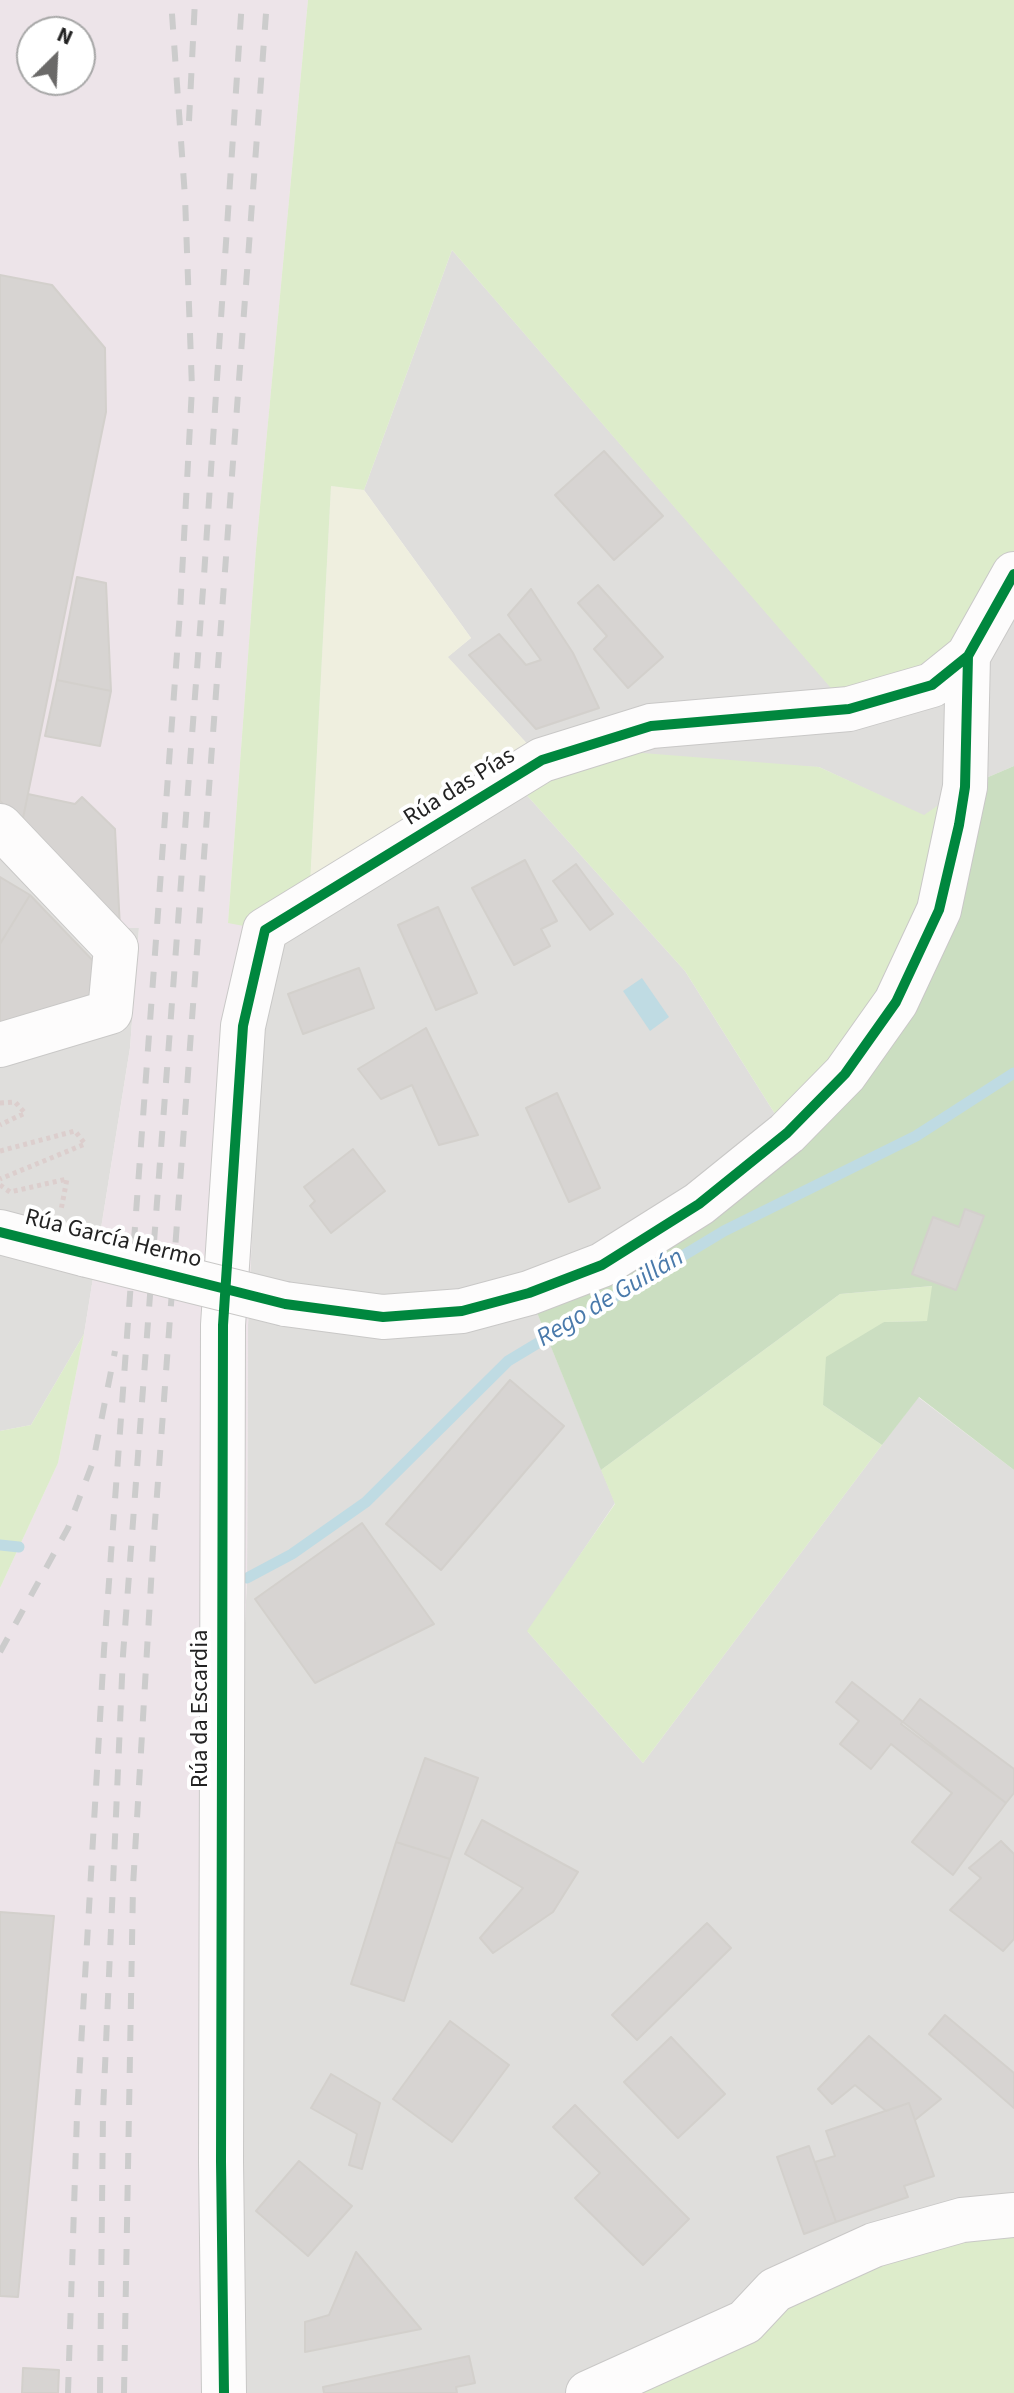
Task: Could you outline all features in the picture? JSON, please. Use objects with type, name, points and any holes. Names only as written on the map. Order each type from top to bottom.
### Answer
[{"type":"street","name":"Rúa García Hermo","points":[[0,1232],[285,1304],[383,1317],[462,1311],[529,1293],[614,1258],[699,1204],[787,1133],[845,1074],[896,1002],[939,910],[965,787],[968,656],[1014,574]]},
{"type":"street","name":"Rúa das Pías","points":[[243,1026],[265,930],[542,760],[651,726],[849,709],[932,685],[968,656]]},
{"type":"street","points":[[0,826],[116,948],[110,1012],[0,1045]]},
{"type":"street","name":"Rúa da Escardia","points":[[224,2393],[223,1325],[243,1026]]},
{"type":"street","points":[[588,2393],[745,2322],[775,2290],[874,2245],[962,2220],[1014,2215]]},
{"type":"path","points":[[0,1103],[15,1102],[25,1113],[0,1125]]},
{"type":"path","points":[[0,1151],[75,1131],[85,1144],[0,1182],[10,1192],[67,1179],[60,1218]]},
{"type":"shaded area","points":[[0,0],[308,0],[256,549],[228,922],[265,930],[248,1325],[247,1578],[221,2161],[224,2393],[0,2393],[0,1588],[58,1463],[84,1334],[130,1048],[139,928],[120,928],[0,801]]},
{"type":"shaded area","points":[[452,250],[849,708],[1014,574],[1014,766],[965,787],[924,816],[819,767],[542,760],[447,657],[471,638],[364,490]]},
{"type":"shaded area","points":[[514,781],[685,971],[787,1133],[529,1293],[615,1503],[528,1632],[643,1763],[918,1397],[1014,1470],[1014,2215],[588,2393],[224,2393],[221,2161],[247,1578],[248,1325],[265,930]]},
{"type":"shaded area","points":[[0,801],[120,928],[139,927],[130,1048],[84,1334],[31,1425],[0,1431]]},
{"type":"green space","points":[[308,0],[1014,0],[1014,574],[968,656],[849,709],[452,250],[364,490],[331,486],[309,903],[265,930],[228,923],[256,549]]},
{"type":"green space","points":[[331,486],[364,490],[471,638],[448,657],[542,760],[309,903]]},
{"type":"green space","points":[[580,748],[819,767],[924,815],[965,787],[939,910],[787,1133],[685,971],[514,781]]},
{"type":"green space","points":[[1014,766],[1014,1470],[919,1397],[882,1445],[823,1405],[826,1357],[884,1322],[927,1321],[932,1286],[840,1294],[601,1470],[529,1293],[699,1204],[896,1002],[965,787]]},
{"type":"green space","points":[[933,1286],[928,1321],[884,1322],[823,1405],[882,1445],[643,1763],[527,1631],[615,1504],[601,1470],[840,1294]]},
{"type":"green space","points":[[84,1334],[58,1463],[0,1588],[0,1431],[31,1425]]},
{"type":"green space","points":[[1014,2215],[1014,2393],[575,2393],[775,2290]]},
{"type":"water","points":[[642,978],[669,1017],[650,1031],[623,991]]},
{"type":"building","points":[[0,275],[52,285],[105,348],[106,412],[22,823],[0,801]]},
{"type":"building","points":[[604,451],[663,516],[614,560],[555,495]]},
{"type":"building","points":[[77,577],[106,583],[111,691],[57,680]]},
{"type":"building","points":[[598,585],[663,657],[628,688],[594,649],[607,636],[578,603]]},
{"type":"building","points":[[531,589],[573,653],[599,708],[536,729],[469,655],[499,634],[526,665],[541,660],[508,615]]},
{"type":"building","points":[[57,680],[111,691],[100,746],[45,736]]},
{"type":"building","points":[[28,794],[75,804],[82,797],[115,829],[120,928],[22,823]]},
{"type":"building","points":[[525,860],[557,921],[541,929],[550,946],[514,965],[472,888]]},
{"type":"building","points":[[576,864],[613,914],[590,930],[553,881]]},
{"type":"building","points":[[0,877],[30,895],[0,944]]},
{"type":"building","points":[[30,895],[100,968],[92,1002],[0,1027],[0,944]]},
{"type":"building","points":[[438,907],[477,993],[436,1010],[398,925]]},
{"type":"building","points":[[359,968],[374,1008],[303,1034],[288,994]]},
{"type":"building","points":[[426,1028],[478,1135],[439,1145],[412,1085],[381,1099],[358,1069]]},
{"type":"building","points":[[557,1093],[600,1188],[569,1202],[526,1108]]},
{"type":"building","points":[[353,1149],[385,1191],[331,1233],[310,1206],[315,1201],[304,1187]]},
{"type":"building","points":[[965,1209],[984,1216],[956,1290],[912,1274],[933,1217],[959,1227]]},
{"type":"building","points":[[510,1380],[564,1426],[441,1570],[386,1524]]},
{"type":"building","points":[[362,1523],[434,1624],[315,1683],[255,1599]]},
{"type":"building","points":[[852,1682],[1006,1803],[953,1875],[912,1842],[952,1793],[891,1744],[871,1769],[840,1744],[859,1721],[836,1702]]},
{"type":"building","points":[[920,1699],[1014,1769],[1014,1793],[1006,1803],[901,1724]]},
{"type":"building","points":[[425,1758],[478,1778],[450,1859],[396,1842]]},
{"type":"building","points":[[482,1820],[578,1872],[553,1912],[493,1953],[480,1938],[523,1888],[465,1854]]},
{"type":"building","points":[[1001,1841],[1014,1854],[1014,1939],[1003,1951],[950,1910],[981,1878],[969,1868]]},
{"type":"building","points":[[396,1842],[450,1859],[404,2001],[351,1984]]},
{"type":"building","points":[[0,1912],[54,1916],[18,2297],[0,2296]]},
{"type":"building","points":[[707,1923],[731,1948],[637,2040],[612,2015]]},
{"type":"building","points":[[945,2015],[1014,2073],[1014,2108],[929,2034]]},
{"type":"building","points":[[450,2021],[509,2065],[452,2142],[393,2099]]},
{"type":"building","points":[[869,2036],[941,2099],[915,2120],[909,2103],[886,2111],[855,2085],[832,2104],[818,2089]]},
{"type":"building","points":[[671,2037],[725,2094],[678,2138],[624,2082]]},
{"type":"building","points":[[331,2074],[380,2103],[362,2169],[349,2165],[357,2134],[311,2108]]},
{"type":"building","points":[[909,2103],[934,2176],[904,2186],[908,2197],[836,2222],[815,2162],[835,2156],[826,2131]]},
{"type":"building","points":[[575,2105],[689,2219],[643,2265],[575,2198],[600,2173],[553,2127]]},
{"type":"building","points":[[809,2146],[836,2222],[804,2234],[777,2157]]},
{"type":"building","points":[[299,2161],[352,2206],[308,2256],[256,2211]]},
{"type":"building","points":[[356,2252],[421,2329],[305,2352],[305,2322],[329,2315]]},
{"type":"building","points":[[469,2356],[475,2383],[456,2387],[457,2393],[324,2393],[323,2387]]},
{"type":"building","points":[[23,2368],[59,2370],[58,2393],[22,2393]]},
{"type":"waterway","name":"Rego de Guillán","points":[[247,1578],[292,1554],[366,1502],[508,1361],[724,1231],[916,1136],[1014,1073]]},
{"type":"waterway","name":"Rego de Guillán","points":[[0,1545],[19,1547]]},
{"type":"railway","points":[[68,2393],[77,2115],[104,1650],[180,612],[192,388],[185,197],[171,0]]},
{"type":"railway","points":[[189,121],[195,0]]},
{"type":"railway","points":[[100,2393],[103,2112],[123,1655],[204,576],[242,0]]},
{"type":"railway","points":[[124,2393],[133,1886],[153,1549],[267,0]]},
{"type":"railway","points":[[0,1652],[68,1528],[93,1462],[115,1351]]},
{"type":"cycle path","points":[[0,1232],[285,1304],[383,1317],[462,1311],[529,1293],[602,1265],[699,1204],[787,1133],[845,1074],[896,1002],[939,910],[959,825],[965,787],[968,656],[1014,574]]},
{"type":"cycle path","points":[[224,2393],[221,2161],[223,1325],[243,1026],[265,930],[542,760],[651,726],[849,709],[932,685],[968,656]]}]
